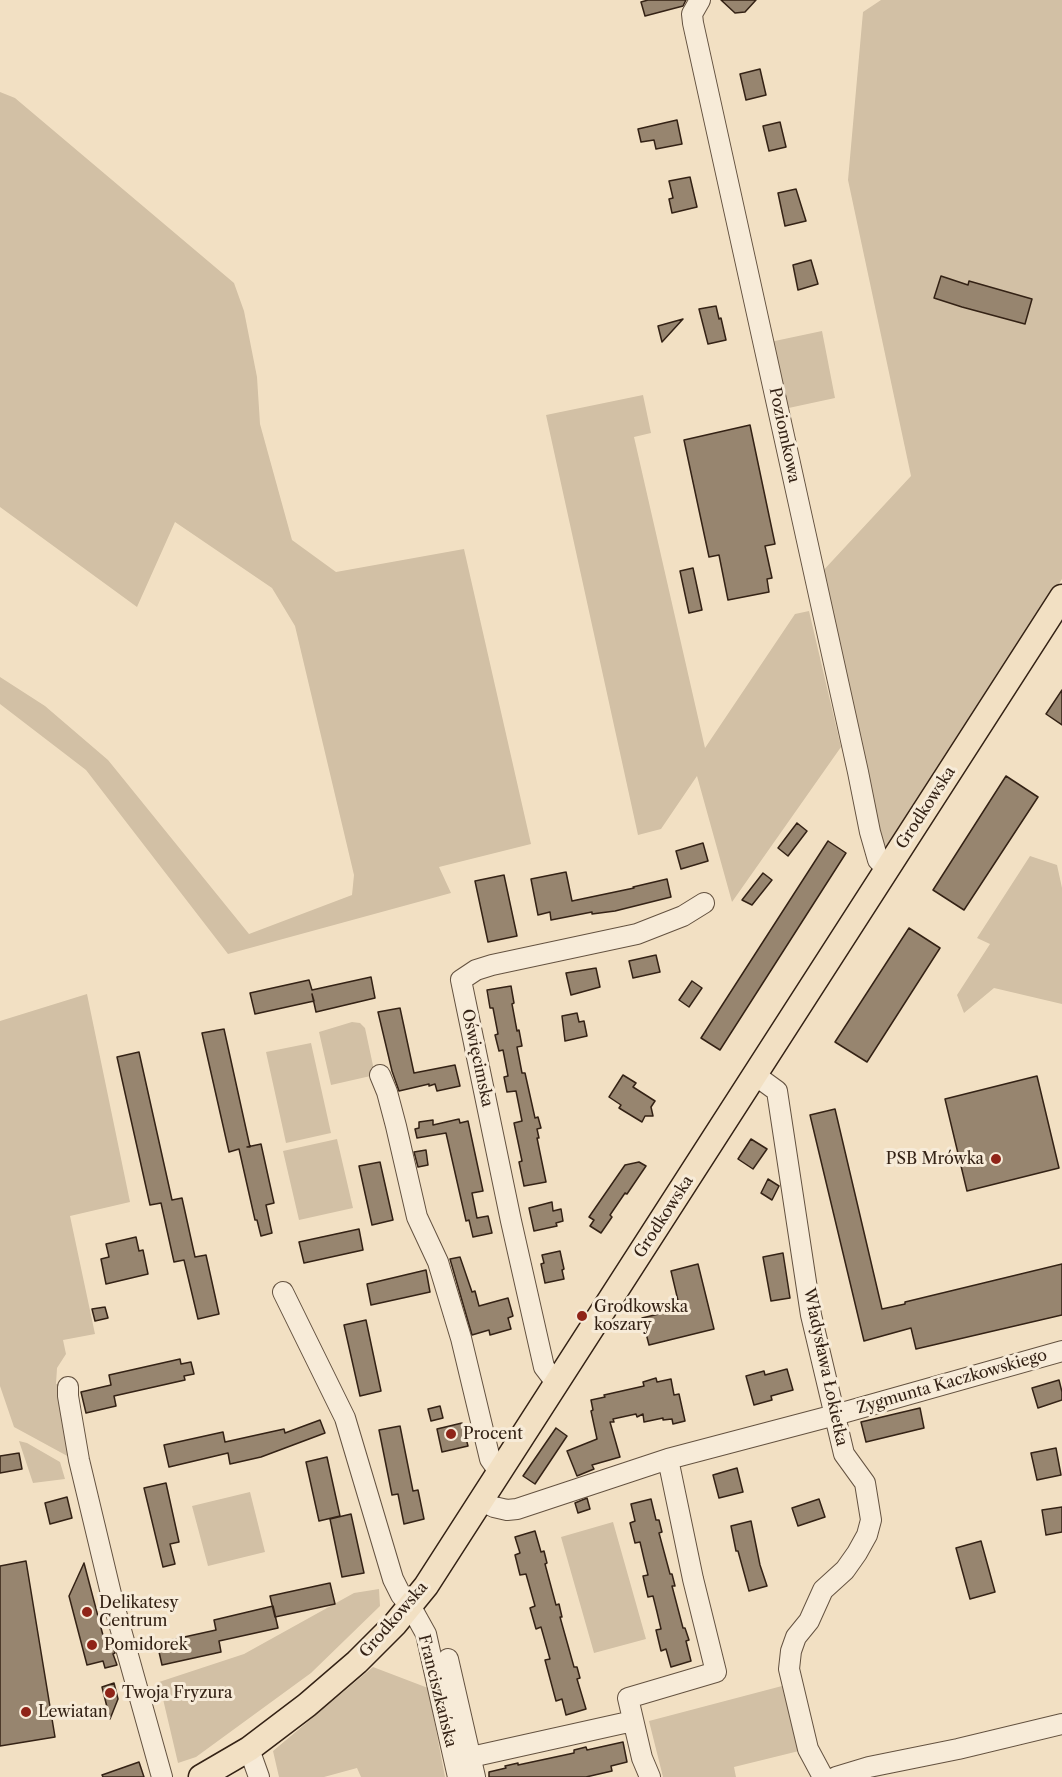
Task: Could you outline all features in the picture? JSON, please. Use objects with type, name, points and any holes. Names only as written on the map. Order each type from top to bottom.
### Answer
[{"type":"main road","name":"Grodkowska","points":[[201,1777],[249,1749],[307,1705],[357,1662],[411,1607],[443,1562],[1062,597]]},
{"type":"street","name":"Poziomkowa","points":[[700,0],[692,14],[693,23],[870,832],[879,861],[887,869]]},
{"type":"street","name":"Oświęcimska","points":[[557,1384],[544,1367],[460,980],[476,970],[492,965],[637,934],[683,916],[704,903]]},
{"type":"street","points":[[380,1075],[396,1126],[417,1217],[438,1262],[461,1338],[490,1459],[500,1473]]},
{"type":"street","name":"Władysława Łokietka","points":[[755,1075],[777,1091],[812,1315],[844,1454],[865,1483],[872,1520],[857,1553],[845,1570],[823,1590],[809,1621],[796,1637],[791,1651],[789,1669],[808,1749],[824,1777]]},
{"type":"street","name":"Franciszkańska","points":[[283,1292],[345,1418],[393,1579],[426,1634],[458,1777]]},
{"type":"street","name":"Zygmunta Kaczkowskiego","points":[[482,1501],[494,1508],[517,1509],[668,1459],[1062,1351]]},
{"type":"street","points":[[69,1387],[68,1396],[81,1472],[112,1598],[162,1777]]},
{"type":"street","points":[[650,1777],[642,1758],[628,1698],[716,1672],[693,1579],[668,1459]]},
{"type":"street","name":"Franciszkańska","points":[[448,1659],[475,1777]]},
{"type":"street","points":[[471,1757],[633,1720]]},
{"type":"street","points":[[836,1777],[868,1767],[958,1749],[1062,1724]]},
{"type":"street","points":[[249,1749],[259,1777]]},
{"type":"shaded area","points":[[881,0],[1062,0],[1062,579],[891,845],[882,847],[820,574],[911,476],[848,180],[863,12]]},
{"type":"shaded area","points":[[0,92],[15,98],[234,283],[244,311],[257,377],[260,424],[292,540],[336,572],[464,549],[531,844],[439,867],[451,893],[228,954],[86,770],[0,704],[0,677],[45,706],[108,760],[249,934],[352,895],[354,875],[295,626],[272,588],[175,522],[137,607],[0,507]]},
{"type":"shaded area","points":[[822,331],[835,398],[784,409],[770,342]]},
{"type":"shaded area","points":[[643,395],[651,433],[634,437],[705,748],[795,614],[809,611],[841,747],[732,902],[697,776],[661,829],[638,835],[546,415]]},
{"type":"shaded area","points":[[1030,856],[1057,865],[1062,888],[1062,1004],[994,988],[964,1013],[957,995],[990,944],[977,938]]},
{"type":"shaded area","points":[[87,994],[130,1202],[70,1216],[95,1334],[63,1340],[66,1354],[57,1368],[56,1384],[61,1385],[71,1458],[14,1427],[0,1386],[0,1021]]},
{"type":"shaded area","points":[[352,1022],[360,1023],[365,1028],[375,1075],[331,1085],[319,1032]]},
{"type":"shaded area","points":[[311,1043],[331,1133],[286,1143],[266,1052]]},
{"type":"shaded area","points":[[337,1139],[353,1208],[299,1220],[283,1151]]},
{"type":"shaded area","points":[[19,1441],[27,1443],[60,1462],[65,1479],[33,1483]]},
{"type":"shaded area","points":[[250,1492],[265,1552],[208,1566],[192,1506]]},
{"type":"shaded area","points":[[613,1522],[646,1639],[594,1653],[561,1537]]},
{"type":"shaded area","points":[[379,1589],[380,1606],[311,1673],[196,1757],[178,1763],[159,1682],[244,1654],[354,1593]]},
{"type":"shaded area","points":[[373,1667],[428,1688],[445,1777],[361,1777],[357,1768],[324,1777],[279,1777],[273,1751]]},
{"type":"shaded area","points":[[782,1686],[799,1751],[734,1767],[736,1777],[663,1777],[649,1721]]},
{"type":"building","points":[[686,0],[683,6],[645,16],[641,2]]},
{"type":"building","points":[[721,0],[756,0],[745,12],[735,13]]},
{"type":"building","points":[[760,69],[766,95],[746,100],[740,74]]},
{"type":"building","points":[[677,120],[682,144],[656,149],[654,140],[641,142],[638,129]]},
{"type":"building","points":[[780,122],[786,147],[769,151],[763,126]]},
{"type":"building","points":[[690,177],[697,207],[672,213],[669,199],[673,198],[669,181]]},
{"type":"building","points":[[796,189],[806,221],[785,226],[778,193]]},
{"type":"building","points":[[811,260],[818,284],[798,290],[793,265]]},
{"type":"building","points":[[941,276],[968,285],[969,281],[1032,299],[1025,324],[934,298]]},
{"type":"building","points":[[716,306],[726,340],[708,344],[699,309]]},
{"type":"building","points":[[683,319],[662,342],[658,326]]},
{"type":"building","points":[[750,425],[775,544],[765,546],[772,578],[767,579],[769,592],[728,600],[719,555],[709,557],[684,440]]},
{"type":"building","points":[[693,568],[702,610],[689,613],[680,571]]},
{"type":"building","points":[[1062,690],[1062,725],[1046,714]]},
{"type":"building","points":[[1006,776],[1038,797],[964,910],[933,890]]},
{"type":"building","points":[[797,823],[807,831],[788,856],[778,848]]},
{"type":"building","points":[[828,841],[846,853],[720,1050],[701,1038]]},
{"type":"building","points":[[703,843],[708,861],[681,869],[676,851]]},
{"type":"building","points":[[566,872],[572,901],[667,879],[671,897],[615,911],[592,914],[592,912],[551,920],[550,912],[538,915],[531,879]]},
{"type":"building","points":[[763,873],[772,880],[752,905],[742,900]]},
{"type":"building","points":[[504,875],[517,936],[488,942],[475,881]]},
{"type":"building","points":[[909,928],[940,948],[867,1062],[835,1042]]},
{"type":"building","points":[[656,955],[660,972],[633,978],[629,961]]},
{"type":"building","points":[[596,968],[600,987],[571,995],[566,973]]},
{"type":"building","points":[[371,977],[375,998],[316,1012],[314,1001],[255,1014],[250,993],[309,980],[312,990]]},
{"type":"building","points":[[692,981],[702,988],[689,1007],[679,1000]]},
{"type":"building","points":[[511,986],[514,1003],[512,1004],[522,1046],[517,1047],[535,1118],[538,1117],[541,1128],[537,1129],[539,1138],[537,1138],[546,1182],[524,1186],[519,1162],[522,1161],[514,1123],[522,1121],[516,1091],[507,1092],[504,1077],[508,1076],[503,1050],[499,1051],[493,1008],[490,1008],[487,990]]},
{"type":"building","points":[[400,1008],[414,1073],[455,1065],[460,1086],[437,1091],[435,1084],[429,1086],[429,1084],[399,1091],[378,1012]]},
{"type":"building","points":[[577,1013],[579,1022],[584,1021],[587,1036],[565,1041],[562,1016]]},
{"type":"building","points":[[224,1029],[250,1146],[261,1144],[274,1203],[266,1205],[272,1233],[261,1236],[257,1220],[255,1220],[239,1149],[229,1152],[202,1033]]},
{"type":"building","points":[[139,1052],[172,1200],[182,1198],[195,1257],[206,1255],[219,1314],[198,1319],[184,1260],[174,1262],[161,1203],[150,1205],[117,1057]]},
{"type":"building","points":[[623,1075],[636,1083],[633,1087],[655,1101],[651,1107],[653,1116],[645,1116],[642,1122],[619,1108],[621,1105],[609,1097]]},
{"type":"building","points":[[1037,1076],[1059,1168],[967,1191],[945,1099]]},
{"type":"building","points":[[835,1109],[882,1309],[1062,1264],[1062,1315],[916,1349],[911,1328],[864,1341],[810,1115]]},
{"type":"building","points":[[459,1119],[460,1123],[468,1121],[483,1191],[472,1193],[477,1218],[488,1216],[492,1233],[473,1237],[469,1220],[466,1221],[446,1133],[417,1138],[415,1129],[419,1128],[419,1122],[433,1120],[433,1125]]},
{"type":"building","points":[[751,1139],[767,1149],[753,1169],[738,1159]]},
{"type":"building","points":[[426,1150],[428,1165],[418,1167],[414,1152]]},
{"type":"building","points":[[380,1162],[393,1220],[372,1225],[359,1166]]},
{"type":"building","points":[[639,1162],[646,1166],[610,1215],[612,1217],[601,1233],[590,1226],[594,1220],[589,1217],[625,1165]]},
{"type":"building","points":[[768,1179],[779,1186],[772,1200],[761,1193]]},
{"type":"building","points":[[552,1202],[553,1211],[561,1209],[563,1221],[556,1223],[557,1226],[534,1231],[529,1208]]},
{"type":"building","points":[[359,1229],[363,1250],[304,1263],[299,1242]]},
{"type":"building","points":[[136,1237],[139,1251],[143,1250],[148,1274],[106,1284],[101,1259],[109,1257],[106,1244]]},
{"type":"building","points":[[560,1251],[564,1279],[545,1283],[541,1264],[544,1263],[542,1255]]},
{"type":"building","points":[[783,1253],[790,1298],[771,1301],[763,1257]]},
{"type":"building","points":[[460,1257],[479,1306],[508,1298],[513,1316],[508,1318],[511,1329],[490,1335],[489,1330],[472,1335],[450,1259]]},
{"type":"building","points":[[698,1264],[714,1329],[649,1345],[642,1318],[680,1309],[671,1271]]},
{"type":"building","points":[[426,1270],[430,1292],[371,1305],[367,1284]]},
{"type":"building","points":[[105,1307],[108,1318],[95,1321],[92,1309]]},
{"type":"building","points":[[366,1320],[381,1391],[360,1396],[344,1325]]},
{"type":"building","points":[[180,1359],[181,1364],[191,1362],[194,1374],[184,1376],[185,1380],[114,1396],[116,1406],[86,1413],[81,1392],[111,1385],[109,1375]]},
{"type":"building","points":[[787,1369],[793,1390],[771,1396],[772,1400],[754,1405],[746,1376],[764,1371],[765,1375]]},
{"type":"building","points":[[656,1378],[657,1382],[671,1379],[674,1395],[679,1394],[685,1421],[673,1424],[672,1419],[663,1420],[663,1418],[644,1422],[643,1414],[637,1417],[636,1414],[613,1419],[614,1422],[610,1422],[620,1457],[592,1465],[594,1469],[577,1476],[567,1451],[597,1439],[591,1400],[644,1386],[643,1382]]},
{"type":"building","points":[[1059,1380],[1062,1400],[1038,1408],[1032,1388]]},
{"type":"building","points":[[440,1406],[443,1418],[431,1421],[428,1409]]},
{"type":"building","points":[[920,1408],[924,1428],[866,1442],[861,1422]]},
{"type":"building","points":[[320,1420],[325,1433],[261,1457],[230,1464],[228,1453],[169,1467],[164,1445],[223,1432],[225,1442],[284,1429],[285,1433]]},
{"type":"building","name":"Procent","points":[[462,1423],[468,1446],[442,1452],[437,1429]]},
{"type":"building","points":[[400,1426],[413,1491],[418,1490],[424,1519],[404,1524],[398,1494],[392,1495],[379,1430]]},
{"type":"building","points":[[556,1428],[567,1436],[535,1484],[523,1476]]},
{"type":"building","points":[[1056,1448],[1061,1475],[1037,1480],[1031,1453]]},
{"type":"building","points":[[19,1453],[22,1469],[0,1473],[0,1456]]},
{"type":"building","points":[[327,1457],[340,1516],[319,1521],[306,1462]]},
{"type":"building","points":[[737,1468],[743,1492],[719,1498],[713,1475]]},
{"type":"building","points":[[166,1483],[179,1542],[170,1544],[175,1564],[163,1567],[144,1488]]},
{"type":"building","points":[[67,1497],[72,1518],[50,1524],[45,1503]]},
{"type":"building","points":[[587,1498],[590,1509],[578,1513],[575,1503]]},
{"type":"building","points":[[651,1499],[656,1520],[659,1520],[662,1532],[659,1533],[670,1574],[672,1574],[675,1586],[672,1586],[683,1628],[689,1640],[686,1641],[691,1661],[671,1667],[666,1649],[661,1651],[656,1630],[661,1629],[657,1612],[653,1596],[648,1597],[643,1576],[648,1575],[640,1542],[635,1543],[630,1523],[635,1521],[631,1504]]},
{"type":"building","points":[[819,1499],[825,1517],[798,1526],[792,1508]]},
{"type":"building","points":[[1062,1507],[1062,1532],[1046,1535],[1042,1510]]},
{"type":"building","points":[[351,1514],[364,1573],[342,1577],[330,1519]]},
{"type":"building","points":[[751,1521],[767,1586],[749,1591],[738,1551],[736,1551],[731,1526]]},
{"type":"building","points":[[535,1531],[541,1552],[544,1551],[547,1563],[545,1564],[556,1605],[559,1604],[562,1617],[560,1617],[574,1667],[577,1667],[580,1678],[577,1679],[586,1709],[566,1715],[562,1699],[556,1701],[545,1660],[550,1659],[541,1627],[536,1629],[530,1608],[535,1606],[526,1574],[520,1575],[515,1555],[520,1553],[515,1537]]},
{"type":"building","points":[[981,1541],[995,1592],[970,1599],[956,1548]]},
{"type":"building","points":[[26,1561],[55,1737],[0,1746],[0,1566]]},
{"type":"building","points":[[84,1563],[105,1643],[112,1641],[117,1665],[105,1668],[103,1661],[87,1665],[69,1596]]},
{"type":"building","points":[[330,1583],[335,1604],[275,1617],[270,1596]]},
{"type":"building","points":[[273,1606],[278,1628],[219,1641],[221,1652],[162,1665],[157,1643],[216,1630],[214,1620]]},
{"type":"building","name":"Twoja Fryzura","points":[[114,1683],[118,1699],[110,1719],[102,1687]]},
{"type":"building","points":[[623,1742],[627,1762],[611,1766],[612,1771],[586,1777],[489,1777],[489,1772],[506,1768],[505,1766],[574,1753],[574,1750],[586,1747],[587,1750]]},
{"type":"building","points":[[139,1762],[144,1777],[103,1777],[102,1775]]},
{"type":"place","name":"PSB Mrówka","points":[[996,1159]]},
{"type":"place","name":"Grodkowska koszary","points":[[582,1316]]},
{"type":"place","name":"Procent","points":[[451,1434]]},
{"type":"place","name":"Delikatesy Centrum","points":[[87,1612]]},
{"type":"place","name":"Pomidorek","points":[[92,1645]]},
{"type":"place","name":"Twoja Fryzura","points":[[110,1693]]},
{"type":"place","name":"Lewiatan","points":[[26,1712]]}]
